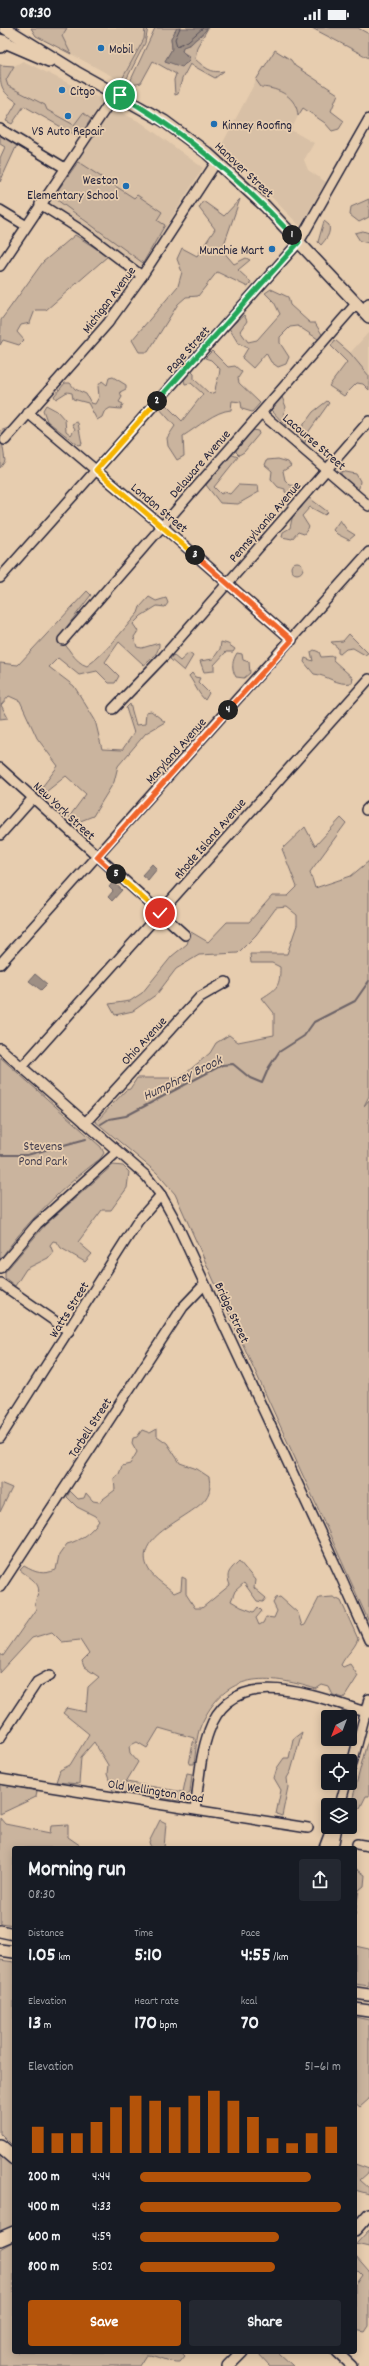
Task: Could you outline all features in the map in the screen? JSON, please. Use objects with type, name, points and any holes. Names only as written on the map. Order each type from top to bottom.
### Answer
[{"type":"highway","points":[[0,2146],[12,2156]]},
{"type":"highway","points":[[0,2239],[12,2234]]},
{"type":"main road","points":[[1,43],[12,29]]},
{"type":"main road","name":"Hanover Street","points":[[12,29],[76,72],[164,120],[217,162],[265,206],[364,309]]},
{"type":"main road","name":"Hanover Street","points":[[1,43],[76,72]]},
{"type":"main road","points":[[0,1931],[12,1934]]},
{"type":"main road","points":[[0,1950],[12,1952]]},
{"type":"main road","points":[[357,1992],[369,1995]]},
{"type":"main road","points":[[357,2009],[369,2012]]},
{"type":"main road","points":[[357,2228],[369,2214]]},
{"type":"main road","points":[[228,2366],[240,2354]]},
{"type":"street","points":[[0,266],[40,204],[116,93]]},
{"type":"street","name":"Page Street","points":[[0,578],[299,242],[369,119]]},
{"type":"street","points":[[0,129],[66,168]]},
{"type":"street","name":"Michigan Avenue","points":[[5,440],[92,343],[142,276],[217,162]]},
{"type":"street","points":[[40,204],[84,232],[142,276]]},
{"type":"street","points":[[0,210],[26,225]]},
{"type":"street","name":"Delaware Avenue","points":[[63,640],[261,412],[364,309]]},
{"type":"street","name":"Lacourse Street","points":[[261,412],[369,506]]},
{"type":"street","name":"London Street","points":[[28,413],[162,526],[292,640]]},
{"type":"street","name":"Pennsylvania Avenue","points":[[113,709],[139,684],[369,421]]},
{"type":"street","name":"Maryland Avenue","points":[[0,964],[292,640],[369,552]]},
{"type":"street","name":"Rhode Island Avenue","points":[[22,1067],[369,679]]},
{"type":"street","name":"New York Street","points":[[0,768],[185,935]]},
{"type":"street","points":[[0,835],[33,798]]},
{"type":"street","name":"Ohio Avenue","points":[[85,1123],[200,997],[226,982]]},
{"type":"street","name":"Bridge Street","points":[[0,1048],[146,1176],[161,1195],[176,1222],[204,1285],[342,1577],[369,1640]]},
{"type":"street","points":[[0,1268],[37,1224],[117,1152]]},
{"type":"street","name":"Watts Street","points":[[0,1438],[70,1332],[138,1221],[161,1195]]},
{"type":"street","points":[[0,1283],[70,1332]]},
{"type":"street","name":"Tarbell Street","points":[[0,1587],[179,1313],[204,1285]]},
{"type":"street","points":[[0,1738],[37,1682],[50,1675]]},
{"type":"street","points":[[195,1809],[209,1730],[222,1708],[242,1693],[259,1688],[276,1688],[367,1712]]},
{"type":"street","points":[[355,1754],[367,1712],[369,1699]]},
{"type":"street","name":"Old Wellington Road","points":[[0,1779],[308,1828]]},
{"type":"street","points":[[325,1846],[329,1834]]},
{"type":"street","points":[[333,1846],[336,1834]]},
{"type":"street","points":[[357,1844],[369,1846]]},
{"type":"street","points":[[339,2354],[352,2366]]},
{"type":"shaded area","points":[[67,28],[145,28],[144,39],[121,81],[71,54],[62,36]]},
{"type":"shaded area","points":[[23,61],[103,100],[91,119],[83,113],[74,125],[46,110],[45,105],[8,86],[6,80],[14,66]]},
{"type":"shaded area","points":[[259,75],[306,100],[291,130],[314,143],[304,160],[308,170],[326,182],[300,226],[236,161],[220,148]]},
{"type":"shaded area","name":"Weston Elementary School","points":[[113,108],[142,123],[203,168],[141,266],[48,204]]},
{"type":"shaded area","points":[[368,333],[369,335],[369,376],[350,353]]},
{"type":"green space","points":[[31,28],[67,28],[62,36],[71,54],[36,36]]},
{"type":"green space","points":[[145,28],[148,28],[145,43],[125,82],[121,81],[144,39]]},
{"type":"green space","points":[[155,28],[177,28],[171,38],[172,49],[165,61],[183,65],[187,63],[189,56],[181,51],[183,47],[191,44],[208,28],[197,47],[195,59],[211,71],[224,71],[215,78],[190,64],[182,79],[178,94],[175,95],[174,80],[176,74],[153,61],[141,83],[132,85],[129,84]]},
{"type":"green space","points":[[312,28],[358,28],[369,34],[369,58]]},
{"type":"green space","points":[[275,50],[291,60],[295,66],[338,94],[331,111],[344,121],[339,129],[332,131],[325,123],[303,108],[298,116],[297,109],[291,99],[286,95],[274,89],[261,87],[256,80]]},
{"type":"green space","points":[[0,65],[14,66],[6,80],[8,86],[45,105],[47,110],[74,125],[83,113],[91,119],[79,137],[24,106],[12,124],[6,121],[17,102],[4,91],[2,87]]},
{"type":"green space","points":[[0,135],[17,145],[0,182],[0,158],[5,147],[0,144]]},
{"type":"green space","points":[[78,162],[134,198],[137,195],[162,212],[157,220],[165,225],[143,263],[53,197]]},
{"type":"green space","points":[[240,199],[222,250],[234,264],[246,258],[250,260],[238,270],[251,282],[248,287],[217,272],[198,296],[186,297],[178,304],[148,352],[139,352],[132,340],[178,286],[182,272],[177,259],[182,248],[197,256],[215,229],[199,208],[203,201],[224,216]]},
{"type":"green space","points":[[369,199],[369,217],[359,222],[350,215],[351,207]]},
{"type":"green space","points":[[324,221],[329,225],[329,231],[328,236],[321,245],[318,242]]},
{"type":"green space","points":[[363,231],[369,233],[369,243],[360,241],[355,233]]},
{"type":"green space","points":[[75,235],[108,256],[46,310],[35,310],[30,323],[21,325],[17,332],[24,340],[19,345],[3,340],[0,345],[1,320],[43,262]]},
{"type":"green space","points":[[271,289],[288,297],[290,305],[310,323],[315,323],[323,336],[318,339],[298,326],[290,327],[280,337],[280,343],[289,357],[286,364],[278,367],[271,362],[266,353],[253,368],[242,358],[248,348],[238,343],[229,328],[244,315],[247,321],[240,331],[248,342],[257,340],[280,314],[274,302],[265,293]]},
{"type":"green space","points":[[335,340],[350,353],[369,376],[369,390],[363,384],[357,383],[344,396],[329,386],[347,362],[331,346]]},
{"type":"green space","points":[[212,351],[228,367],[235,366],[242,372],[238,378],[239,383],[260,403],[252,412],[242,409],[241,402],[232,401],[231,410],[213,416],[183,436],[184,456],[177,460],[168,446],[167,438],[175,426],[159,408],[164,403],[182,421],[203,394],[191,383],[185,384],[184,380],[191,371],[194,374],[194,379],[210,394],[215,392],[220,369],[211,360],[205,358]]},
{"type":"green space","points":[[113,377],[126,385],[126,389],[120,392],[122,397],[119,402],[123,404],[121,409],[110,408],[97,420],[88,403],[73,399],[72,393],[67,392],[56,399],[54,396],[65,383],[70,383],[75,389],[86,394],[91,403],[95,404],[99,397],[98,386],[102,381],[107,385],[109,378]]},
{"type":"green space","points":[[282,397],[286,407],[283,415],[289,420],[286,426],[271,410]]},
{"type":"green space","points":[[327,401],[329,403],[307,434],[305,443],[296,435],[313,412]]},
{"type":"green space","points":[[46,405],[57,411],[65,420],[66,431],[71,435],[75,429],[72,424],[76,422],[78,423],[82,444],[78,445],[47,421],[43,410]]},
{"type":"green space","points":[[11,427],[2,441],[5,461],[0,468],[0,431]]},
{"type":"green space","points":[[253,430],[258,431],[259,434],[244,452],[239,455],[236,450]]},
{"type":"green space","points":[[230,454],[238,457],[214,487],[221,494],[225,492],[230,494],[238,485],[258,486],[259,492],[238,504],[220,503],[206,485]]},
{"type":"green space","points":[[278,459],[288,462],[291,466],[283,471],[285,480],[290,485],[298,486],[298,490],[293,495],[285,492],[285,489],[278,487],[271,479],[272,471],[265,465],[267,460]]},
{"type":"green space","points":[[341,471],[356,474],[360,481],[359,488],[357,490],[341,475]]},
{"type":"green space","points":[[308,497],[328,512],[325,515],[310,507],[302,516],[309,527],[304,534],[298,532],[292,539],[282,537],[283,532],[290,528],[293,514],[301,508]]},
{"type":"green space","points":[[340,520],[347,530],[355,535],[349,540],[337,534],[333,530]]},
{"type":"green space","points":[[295,562],[299,562],[303,568],[299,574],[295,574],[291,570],[291,566]]},
{"type":"green space","points":[[87,591],[91,595],[59,637],[78,661],[87,666],[101,654],[138,613],[140,607],[149,597],[156,601],[166,598],[168,603],[165,607],[157,606],[141,616],[133,624],[138,631],[134,637],[137,647],[142,648],[159,643],[157,653],[144,665],[119,642],[105,662],[119,676],[115,683],[109,683],[97,671],[79,675],[58,658],[49,667],[74,686],[95,720],[102,749],[122,750],[134,733],[126,708],[130,704],[136,725],[145,724],[146,712],[151,711],[165,722],[146,733],[118,766],[114,782],[93,816],[73,824],[69,817],[86,794],[66,776],[42,795],[39,791],[58,766],[37,738],[20,701],[9,696],[1,705],[8,718],[0,719],[0,663],[18,665]]},
{"type":"green space","points":[[349,634],[368,653],[365,655],[353,648],[346,649],[340,654],[338,653],[338,648],[331,642],[343,641]]},
{"type":"green space","points":[[221,642],[228,644],[235,649],[233,652],[226,652],[214,665],[214,671],[204,672],[200,661],[213,659],[220,649]]},
{"type":"green space","points":[[314,650],[319,652],[321,657],[334,656],[333,660],[353,678],[352,683],[347,684],[337,682],[314,674],[304,662],[305,658],[313,661],[311,652]]},
{"type":"green space","points":[[189,653],[193,656],[184,671],[170,659],[173,655],[180,661]]},
{"type":"green space","points":[[237,653],[242,654],[243,660],[249,662],[250,673],[244,678],[236,677],[233,671],[233,662]]},
{"type":"green space","points":[[192,673],[195,677],[200,678],[198,682],[209,693],[205,700],[189,676]]},
{"type":"green space","points":[[341,818],[346,823],[310,872],[315,888],[351,876],[369,861],[369,1096],[364,1106],[369,1100],[369,1622],[175,1194],[157,1173],[96,1122],[126,1090],[130,1089],[137,1078],[180,1078],[210,1053],[216,1043],[229,1035],[238,1042],[274,1035],[274,1013],[262,998],[272,992],[279,983],[280,967],[272,963],[251,963],[250,954],[287,954],[297,925],[297,915],[287,907],[276,908],[256,935],[238,953],[199,955],[176,969],[157,994],[133,1011],[115,1015],[109,1004],[130,1001],[142,993],[172,956],[187,944],[191,932],[208,942],[227,922],[249,922],[272,896],[288,896],[297,887],[282,849],[305,827],[315,846]]},
{"type":"green space","name":"Stevens Pond Park","points":[[0,1057],[101,1147],[104,1153],[100,1159],[59,1193],[32,1220],[20,1233],[0,1260]]},
{"type":"green space","points":[[113,1165],[123,1166],[129,1172],[127,1188],[111,1210],[102,1210],[78,1242],[92,1254],[85,1262],[61,1248],[57,1242],[53,1241],[50,1245],[53,1252],[48,1258],[26,1269],[15,1286],[5,1278],[5,1272],[45,1225]]},
{"type":"green space","points":[[157,1429],[157,1436],[167,1443],[180,1463],[197,1469],[209,1477],[210,1485],[208,1495],[199,1505],[165,1529],[148,1547],[145,1558],[149,1570],[154,1577],[174,1593],[181,1590],[182,1577],[186,1579],[186,1594],[195,1608],[202,1608],[230,1585],[228,1577],[229,1572],[239,1561],[255,1580],[254,1588],[266,1598],[263,1602],[257,1601],[244,1583],[235,1591],[231,1601],[254,1612],[258,1607],[262,1611],[256,1618],[259,1625],[263,1623],[266,1617],[274,1618],[277,1611],[273,1603],[276,1598],[280,1597],[298,1613],[302,1626],[305,1625],[319,1598],[333,1597],[341,1601],[358,1639],[341,1665],[343,1667],[350,1664],[358,1676],[344,1698],[333,1695],[329,1687],[322,1685],[316,1689],[298,1684],[265,1679],[250,1681],[235,1685],[223,1694],[211,1707],[199,1729],[194,1764],[189,1764],[194,1738],[159,1728],[147,1748],[137,1742],[129,1746],[130,1753],[138,1762],[126,1782],[183,1792],[187,1773],[192,1774],[190,1793],[179,1801],[113,1791],[107,1774],[108,1765],[94,1742],[81,1757],[79,1784],[56,1782],[60,1770],[70,1765],[89,1734],[63,1713],[67,1708],[86,1712],[88,1687],[99,1677],[84,1667],[82,1661],[89,1654],[80,1640],[62,1642],[52,1632],[32,1638],[0,1673],[0,1654],[3,1656],[36,1609],[35,1603],[39,1590],[38,1586],[20,1570],[24,1566],[40,1572],[56,1570],[59,1555],[67,1544],[76,1541],[85,1535],[99,1521],[95,1516],[77,1507],[67,1497],[70,1491],[78,1499],[84,1498],[86,1493],[93,1501],[99,1502],[115,1490],[114,1478],[119,1474],[122,1466],[130,1464],[137,1452],[132,1443],[133,1438],[137,1437],[142,1430],[150,1433]]},
{"type":"green space","points":[[0,1483],[12,1488],[0,1512]]},
{"type":"green space","points":[[302,1732],[291,1771],[287,1778],[288,1787],[282,1816],[276,1814],[281,1790],[274,1778],[277,1768],[284,1758],[289,1758],[293,1739]]},
{"type":"green space","points":[[369,1740],[369,1796],[366,1796],[360,1808],[357,1808],[357,1798],[353,1798],[355,1790],[357,1790],[357,1781],[366,1746]]},
{"type":"green space","points":[[0,1784],[37,1791],[36,1797],[0,1814]]},
{"type":"green space","points":[[0,1818],[5,1824],[50,1833],[51,1826],[68,1825],[68,1837],[81,1846],[12,1846],[12,1925],[0,1923]]},
{"type":"green space","points":[[160,1820],[166,1823],[164,1846],[150,1846],[149,1842]]},
{"type":"green space","points":[[357,1869],[365,1875],[364,1886],[359,1890],[357,1902]]},
{"type":"green space","points":[[357,1946],[369,1949],[369,1986],[357,1984]]},
{"type":"green space","points":[[0,1960],[12,1962],[12,2145],[0,2133]]},
{"type":"green space","points":[[357,2017],[369,2020],[369,2099],[360,2107],[357,2105]]},
{"type":"green space","points":[[0,2153],[12,2163],[12,2228],[0,2231]]},
{"type":"green space","points":[[357,2165],[369,2169],[369,2172],[360,2180],[369,2188],[369,2194],[357,2191]]},
{"type":"green space","points":[[369,2230],[369,2247],[357,2244]]},
{"type":"green space","points":[[12,2242],[12,2354],[183,2354],[185,2356],[180,2362],[176,2362],[146,2355],[139,2366],[0,2366],[0,2249]]},
{"type":"green space","points":[[357,2258],[369,2272],[369,2326],[365,2332],[357,2330],[357,2282],[362,2275],[357,2270]]},
{"type":"green space","points":[[259,2354],[280,2354],[293,2366],[270,2366]]},
{"type":"water","points":[[177,28],[207,28],[204,33],[191,44],[183,47],[182,51],[190,59],[182,67],[165,61],[172,49],[171,38]]},
{"type":"water","points":[[152,864],[157,869],[148,880],[142,875]]},
{"type":"water","points":[[113,882],[122,890],[112,901],[108,897],[113,891],[109,887]]},
{"type":"water","points":[[35,974],[47,984],[41,990],[29,981]]},
{"type":"waterway","name":"Humphrey Brook","points":[[101,1124],[109,1119],[126,1116],[222,1065],[233,1064],[250,1078],[262,1083],[269,1067],[279,1052],[304,1036],[314,1022],[355,1001],[369,981]]},
{"type":"waterway","name":"Humphrey Brook","points":[[0,1155],[27,1155],[86,1139]]},
{"type":"place","name":"Mobil","points":[[101,48]]},
{"type":"place","name":"Citgo","points":[[62,90]]},
{"type":"place","name":"VS Auto Repair","points":[[68,116]]},
{"type":"place","name":"Kinney Roofing","points":[[214,124]]},
{"type":"place","name":"Weston Elementary School","points":[[126,186]]},
{"type":"place","name":"Munchie Mart","points":[[272,249]]},
{"type":"route","points":[[120,95],[164,120],[207,153],[265,206],[299,242],[96,470],[292,640],[97,857],[160,913]]}]
